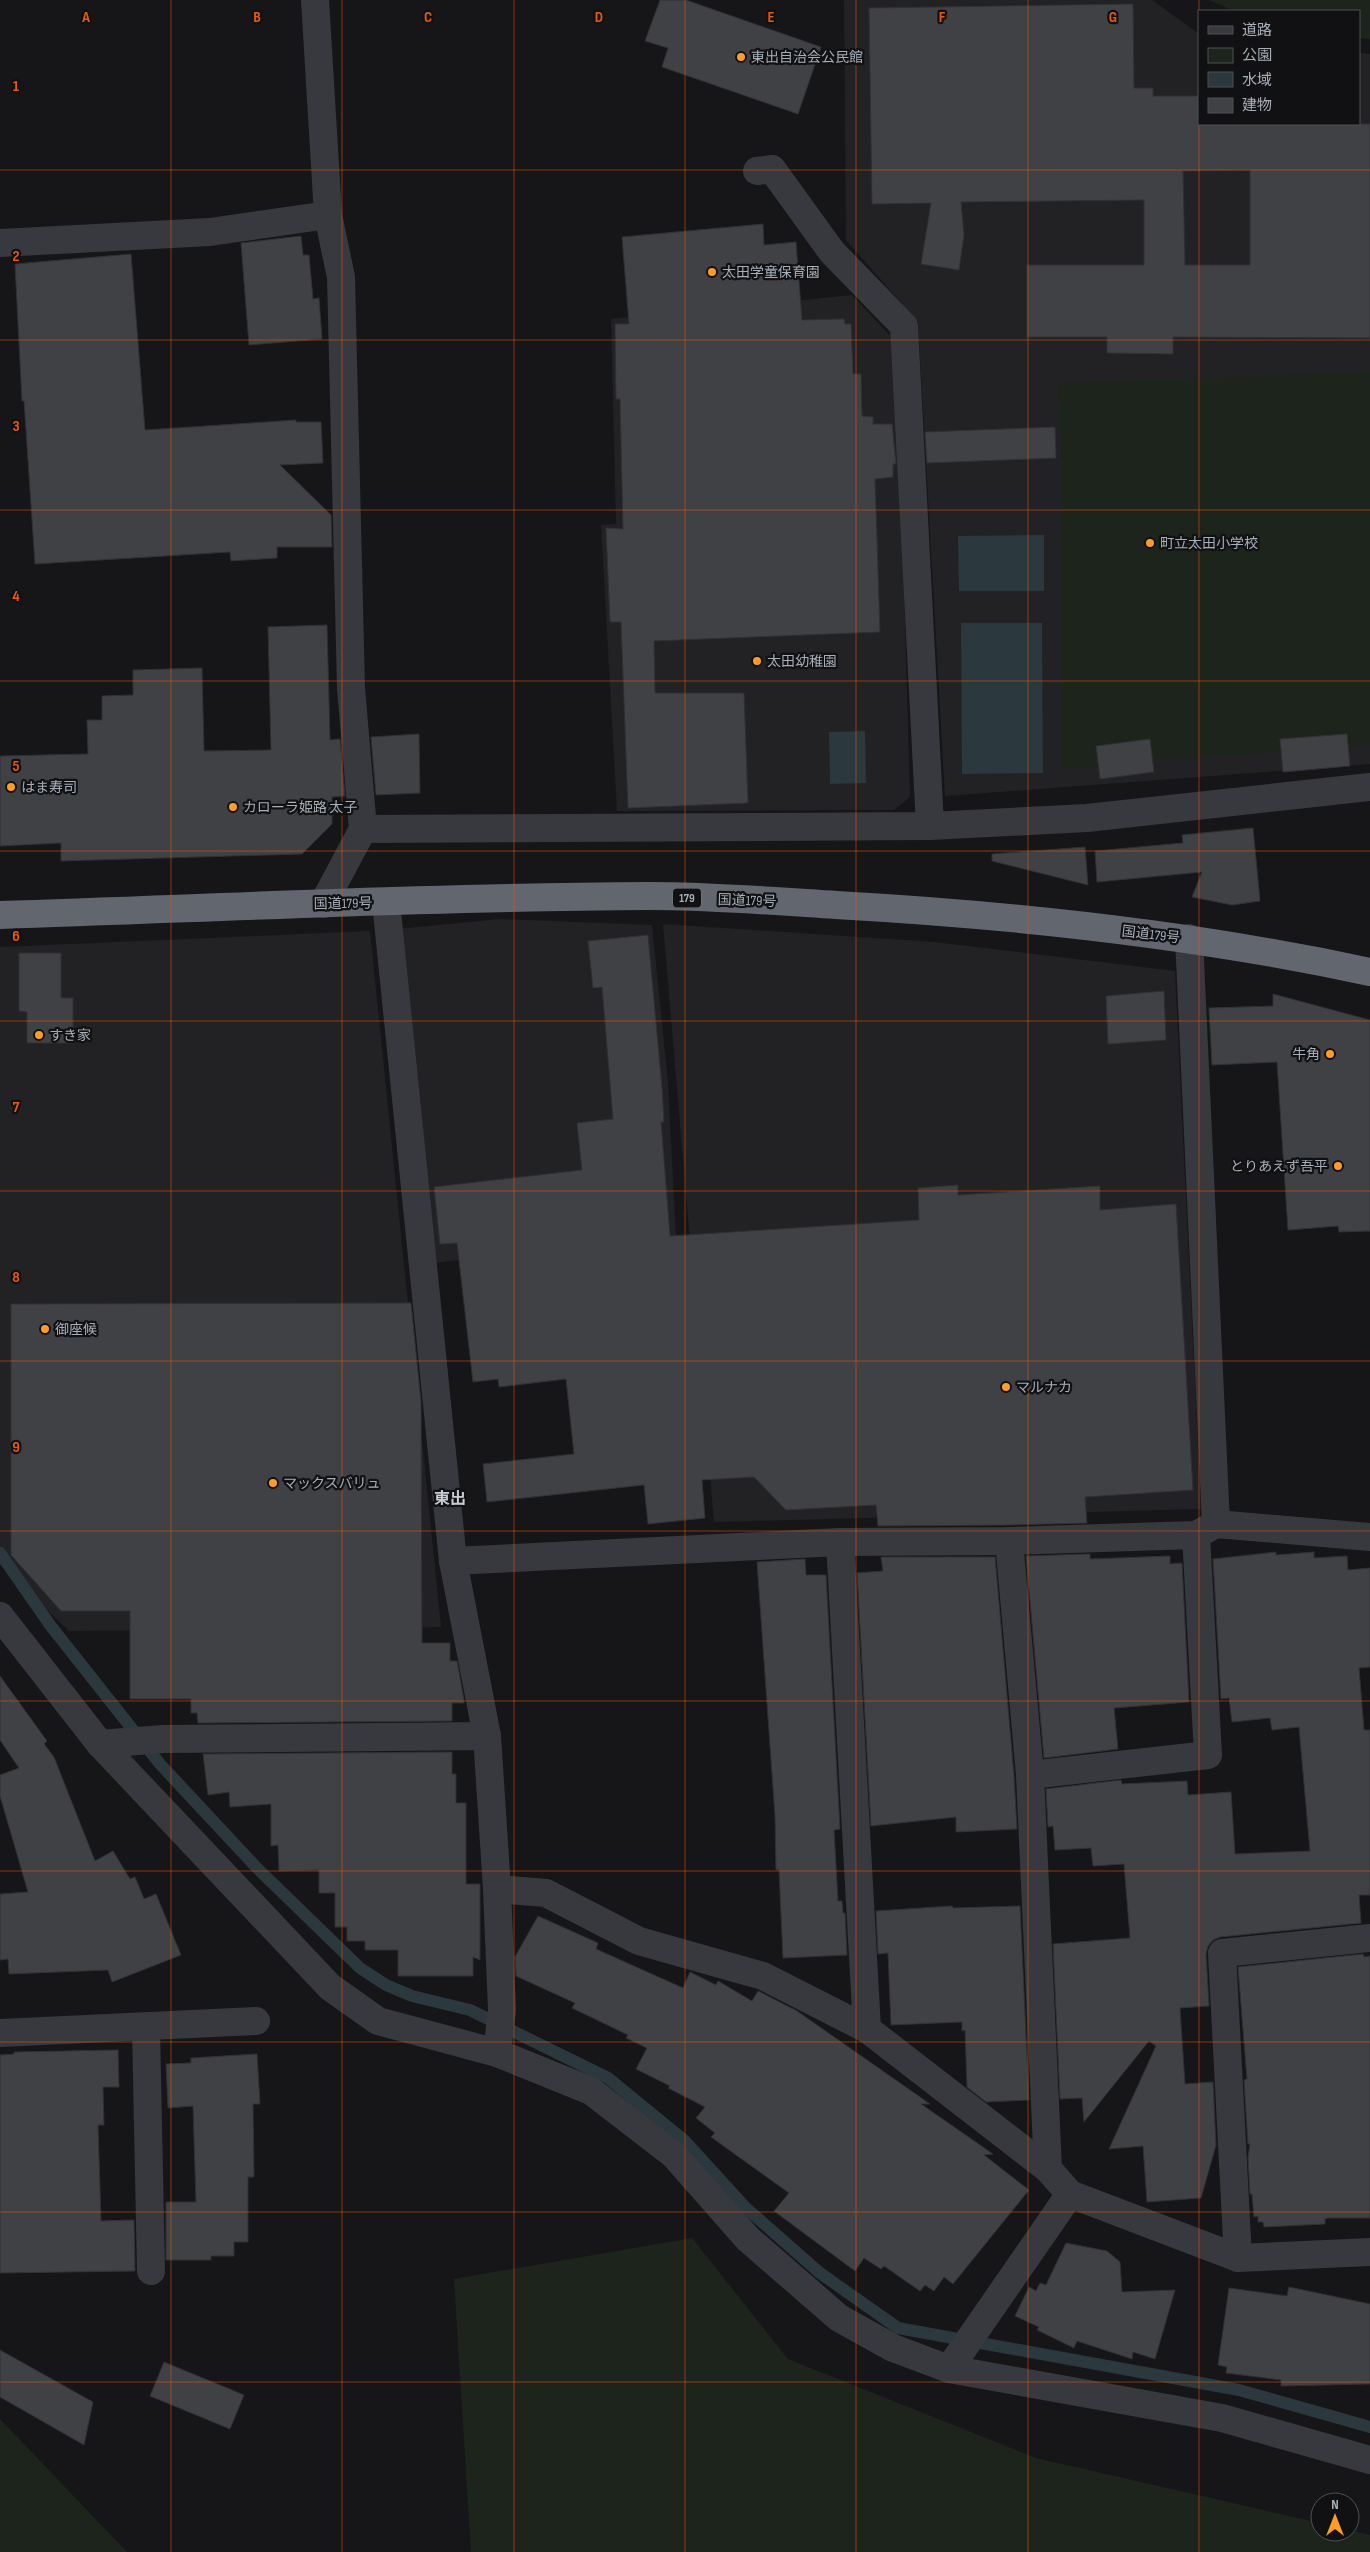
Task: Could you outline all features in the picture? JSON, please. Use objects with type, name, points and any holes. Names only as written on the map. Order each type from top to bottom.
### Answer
[{"type":"highway","name":"国道179号","points":[[0,915],[386,902],[653,896],[892,908],[1040,920],[1189,938],[1289,955],[1370,972]]},
{"type":"street","points":[[315,0],[328,215],[341,277],[351,688],[364,829],[323,904]]},
{"type":"street","points":[[757,171],[772,169],[832,252],[904,326],[930,826]]},
{"type":"street","points":[[0,242],[210,232],[328,215]]},
{"type":"street","points":[[364,829],[930,826],[1087,818],[1370,786]]},
{"type":"street","points":[[386,902],[453,1561],[487,1736],[497,1889],[502,2010],[497,2053]]},
{"type":"street","points":[[1030,1775],[1208,1755],[1206,1529],[1189,938]]},
{"type":"street","points":[[453,1561],[840,1542],[1009,1541],[1206,1529],[1370,1537]]},
{"type":"street","points":[[1009,1541],[1030,1775],[1048,2169]]},
{"type":"street","points":[[840,1542],[867,2029]]},
{"type":"street","points":[[0,1616],[100,1744],[330,1987],[378,2020],[497,2053],[591,2091],[674,2155],[748,2239],[839,2318],[893,2348],[949,2369],[1222,2418],[1370,2460]]},
{"type":"street","points":[[100,1744],[163,1739],[487,1736]]},
{"type":"street","points":[[497,1889],[546,1893],[639,1941],[763,1976],[867,2029],[1048,2169],[1070,2194],[1238,2258],[1370,2252]]},
{"type":"street","points":[[1238,2258],[1222,1953],[1370,1938]]},
{"type":"street","points":[[0,2033],[256,2020]]},
{"type":"street","points":[[146,2027],[150,2271]]},
{"type":"street","points":[[949,2369],[1070,2194]]},
{"type":"shaded area","name":"町立太田小学校","points":[[844,0],[1152,0],[1198,33],[1198,125],[1360,125],[1360,53],[1370,54],[1370,764],[945,796],[918,322],[846,240]]},
{"type":"shaded area","name":"太田幼稚園","points":[[852,295],[897,343],[910,797],[894,810],[617,811],[601,525],[616,524],[611,319]]},
{"type":"shaded area","points":[[500,919],[652,925],[668,1082],[676,1238],[433,1263],[397,929]]},
{"type":"shaded area","points":[[663,924],[934,942],[1175,971],[1201,1509],[714,1522]]},
{"type":"shaded area","points":[[370,931],[441,1627],[69,1631],[0,1565],[0,947]]},
{"type":"green space","points":[[1209,0],[1370,0],[1370,39],[1360,38],[1360,10],[1232,10]]},
{"type":"green space","points":[[1370,372],[1370,744],[1062,769],[1062,474],[1058,383]]},
{"type":"green space","points":[[692,2238],[788,2359],[1036,2458],[1310,2521],[1310,2542],[1360,2542],[1360,2532],[1370,2535],[1370,2552],[471,2552],[454,2279]]},
{"type":"green space","points":[[0,2419],[127,2552],[0,2552]]},
{"type":"water","points":[[1044,535],[1044,591],[959,591],[958,536]]},
{"type":"water","points":[[961,623],[1042,623],[1043,773],[962,774]]},
{"type":"water","points":[[865,731],[866,783],[830,784],[829,732]]},
{"type":"building","name":"東出自治会公民館","points":[[660,0],[686,0],[821,47],[798,114],[662,67],[668,48],[645,41]]},
{"type":"building","points":[[1133,4],[1134,88],[1153,88],[1153,96],[1198,96],[1198,125],[1370,124],[1370,338],[1173,337],[1173,354],[1107,353],[1107,337],[1027,337],[1027,265],[1144,265],[1144,200],[961,202],[964,235],[959,270],[921,264],[931,203],[872,204],[869,8]],"holes":[[[1250,170],[1250,265],[1185,265],[1183,171]]]},
{"type":"building","name":"太田幼稚園","points":[[763,224],[764,245],[796,242],[802,320],[844,319],[845,324],[851,324],[853,374],[861,374],[862,416],[873,417],[873,424],[892,424],[896,464],[893,464],[893,477],[875,479],[880,632],[654,641],[655,693],[744,693],[748,803],[628,808],[621,622],[610,622],[606,528],[623,529],[620,399],[616,399],[615,324],[629,324],[622,237]]},
{"type":"building","points":[[301,236],[303,255],[309,255],[313,299],[319,298],[322,339],[249,345],[241,243]]},
{"type":"building","points":[[131,254],[145,430],[296,420],[296,422],[321,422],[323,463],[280,465],[331,515],[332,547],[277,547],[277,558],[231,561],[230,552],[35,564],[24,401],[22,401],[15,264]]},
{"type":"building","points":[[1055,427],[1056,458],[927,463],[925,432]]},
{"type":"building","points":[[327,625],[330,740],[340,739],[345,796],[332,797],[332,824],[302,854],[61,861],[61,843],[0,846],[0,756],[88,754],[87,720],[102,720],[102,696],[133,695],[133,670],[202,668],[204,751],[271,750],[268,627]]},
{"type":"building","points":[[419,734],[420,793],[376,795],[371,737]]},
{"type":"building","points":[[1347,734],[1350,766],[1283,772],[1280,739]]},
{"type":"building","points":[[1150,739],[1154,772],[1100,779],[1096,746]]},
{"type":"building","points":[[1253,828],[1260,901],[1232,905],[1192,897],[1202,872],[1097,882],[1095,851],[1183,843],[1182,835]]},
{"type":"building","points":[[1085,847],[1088,885],[992,861],[992,854]]},
{"type":"building","points":[[648,935],[662,1088],[664,1122],[661,1122],[670,1236],[919,1220],[918,1188],[958,1185],[958,1195],[1100,1186],[1100,1210],[1176,1204],[1193,1490],[1085,1497],[1087,1523],[1009,1525],[878,1526],[876,1505],[786,1510],[754,1477],[702,1480],[705,1518],[648,1524],[644,1485],[487,1502],[483,1464],[574,1454],[566,1379],[499,1387],[498,1379],[473,1382],[457,1243],[440,1244],[434,1187],[582,1170],[577,1123],[613,1119],[602,987],[593,988],[588,941]]},
{"type":"building","points":[[19,953],[61,953],[61,998],[73,998],[73,1043],[27,1043],[27,1012],[19,1011]]},
{"type":"building","points":[[1164,991],[1166,1040],[1108,1044],[1106,996]]},
{"type":"building","points":[[1273,994],[1370,1020],[1370,1231],[1339,1232],[1338,1226],[1288,1230],[1277,1062],[1212,1065],[1209,1008],[1273,1006]]},
{"type":"building","points":[[411,1303],[421,1402],[422,1643],[450,1643],[450,1661],[457,1661],[464,1703],[452,1703],[452,1721],[198,1723],[197,1713],[191,1713],[191,1699],[130,1699],[130,1611],[61,1611],[11,1555],[11,1304]]},
{"type":"building","points":[[1276,1552],[1276,1555],[1314,1552],[1314,1558],[1347,1556],[1348,1570],[1370,1568],[1370,1667],[1359,1668],[1364,1730],[1370,1730],[1370,1895],[1359,1895],[1361,1923],[1220,1937],[1213,1940],[1208,1946],[1206,1954],[1209,2006],[1180,2008],[1185,2084],[1213,2082],[1216,2145],[1201,2198],[1147,2202],[1143,2146],[1109,2149],[1156,2046],[1149,2041],[1084,2122],[1082,2098],[1060,2099],[1053,1944],[1130,1938],[1124,1864],[1093,1866],[1091,1848],[1055,1850],[1053,1826],[1048,1827],[1046,1789],[1121,1780],[1122,1784],[1187,1781],[1188,1795],[1231,1792],[1235,1854],[1310,1851],[1299,1727],[1272,1730],[1270,1718],[1232,1722],[1229,1698],[1221,1699],[1213,1559]]},
{"type":"building","points":[[1090,1554],[1090,1559],[1170,1556],[1170,1564],[1182,1563],[1189,1702],[1114,1708],[1118,1749],[1044,1758],[1026,1556]]},
{"type":"building","points":[[881,1557],[995,1557],[1017,1829],[956,1832],[956,1817],[871,1826],[857,1573],[883,1571]]},
{"type":"building","points":[[805,1559],[806,1575],[826,1575],[840,1829],[834,1830],[838,1901],[842,1901],[843,1913],[845,1913],[847,1955],[783,1958],[779,1870],[776,1870],[775,1816],[757,1562]]},
{"type":"building","points":[[0,1676],[47,1741],[44,1744],[54,1757],[95,1861],[113,1851],[130,1879],[135,1877],[144,1899],[156,1894],[181,1955],[112,1982],[108,1970],[9,1974],[8,1959],[0,1960],[0,1894],[28,1892],[0,1796],[0,1775],[19,1768],[0,1740]]},
{"type":"building","points":[[452,1752],[452,1774],[456,1774],[456,1803],[466,1803],[466,1884],[480,1884],[480,1960],[473,1957],[473,1976],[398,1976],[398,1950],[365,1950],[365,1941],[347,1941],[347,1927],[335,1927],[335,1893],[319,1893],[319,1870],[279,1871],[278,1845],[271,1846],[271,1804],[230,1807],[229,1792],[208,1795],[203,1754]]},
{"type":"building","points":[[952,1906],[953,1908],[1020,1906],[1029,2100],[986,2102],[967,2087],[965,2030],[962,2031],[962,2022],[891,2025],[888,1953],[878,1954],[876,1911]]},
{"type":"building","points":[[538,1916],[598,1943],[596,1949],[683,1988],[690,1972],[716,1985],[718,1981],[752,2001],[758,1991],[797,2011],[930,2104],[921,2104],[993,2154],[984,2155],[1029,2190],[953,2284],[944,2277],[934,2291],[925,2285],[920,2291],[884,2266],[881,2269],[864,2258],[855,2271],[774,2211],[789,2193],[711,2137],[715,2133],[696,2118],[705,2107],[668,2088],[670,2086],[636,2069],[647,2048],[626,2038],[628,2035],[572,2008],[575,2003],[516,1976],[515,1957]]},
{"type":"building","points":[[1363,1954],[1364,1957],[1370,1956],[1370,2218],[1328,2218],[1325,2219],[1325,2224],[1264,2227],[1263,2222],[1258,2222],[1258,2216],[1254,2217],[1252,2194],[1250,2194],[1248,2158],[1250,2144],[1248,2144],[1244,2080],[1247,2079],[1238,1967]]},
{"type":"building","points":[[118,2050],[119,2087],[103,2087],[104,2125],[98,2125],[101,2221],[134,2220],[135,2271],[0,2273],[0,2055],[14,2054],[14,2052]]},
{"type":"building","points":[[257,2054],[260,2104],[253,2104],[254,2177],[248,2177],[248,2242],[234,2242],[234,2256],[211,2256],[211,2260],[166,2260],[166,2202],[196,2202],[193,2106],[168,2108],[166,2064],[191,2063],[191,2058]]},
{"type":"building","points":[[1066,2243],[1107,2251],[1120,2262],[1122,2292],[1175,2290],[1155,2359],[1133,2352],[1132,2359],[1077,2341],[1074,2348],[1037,2330],[1039,2327],[1015,2316],[1029,2287],[1036,2291],[1040,2283],[1046,2285]]},
{"type":"building","points":[[1289,2287],[1370,2304],[1370,2384],[1281,2386],[1281,2380],[1226,2373],[1227,2367],[1218,2365],[1229,2288],[1287,2296]]},
{"type":"building","points":[[0,2350],[93,2402],[84,2445],[0,2397]]},
{"type":"building","points":[[164,2362],[244,2395],[230,2429],[150,2396]]},
{"type":"waterway","points":[[0,1553],[50,1625],[160,1764],[257,1868],[360,1968],[386,1985],[412,1996],[470,2010],[608,2078],[685,2141],[746,2208],[820,2273],[898,2328],[1239,2390],[1370,2427]]},
{"type":"place","name":"東出自治会公民館","points":[[741,57]]},
{"type":"place","name":"太田学童保育園","points":[[712,272]]},
{"type":"place","name":"町立太田小学校","points":[[1150,543]]},
{"type":"place","name":"太田幼稚園","points":[[757,661]]},
{"type":"place","name":"はま寿司","points":[[11,787]]},
{"type":"place","name":"カローラ姫路 太子","points":[[233,807]]},
{"type":"place","name":"すき家","points":[[39,1035]]},
{"type":"place","name":"牛角","points":[[1330,1054]]},
{"type":"place","name":"とりあえず吾平","points":[[1338,1166]]},
{"type":"place","name":"御座候","points":[[45,1329]]},
{"type":"place","name":"マルナカ","points":[[1006,1387]]},
{"type":"place","name":"マックスバリュ","points":[[273,1483]]},
{"type":"district","name":"東出","points":[[450,1498]]}]
